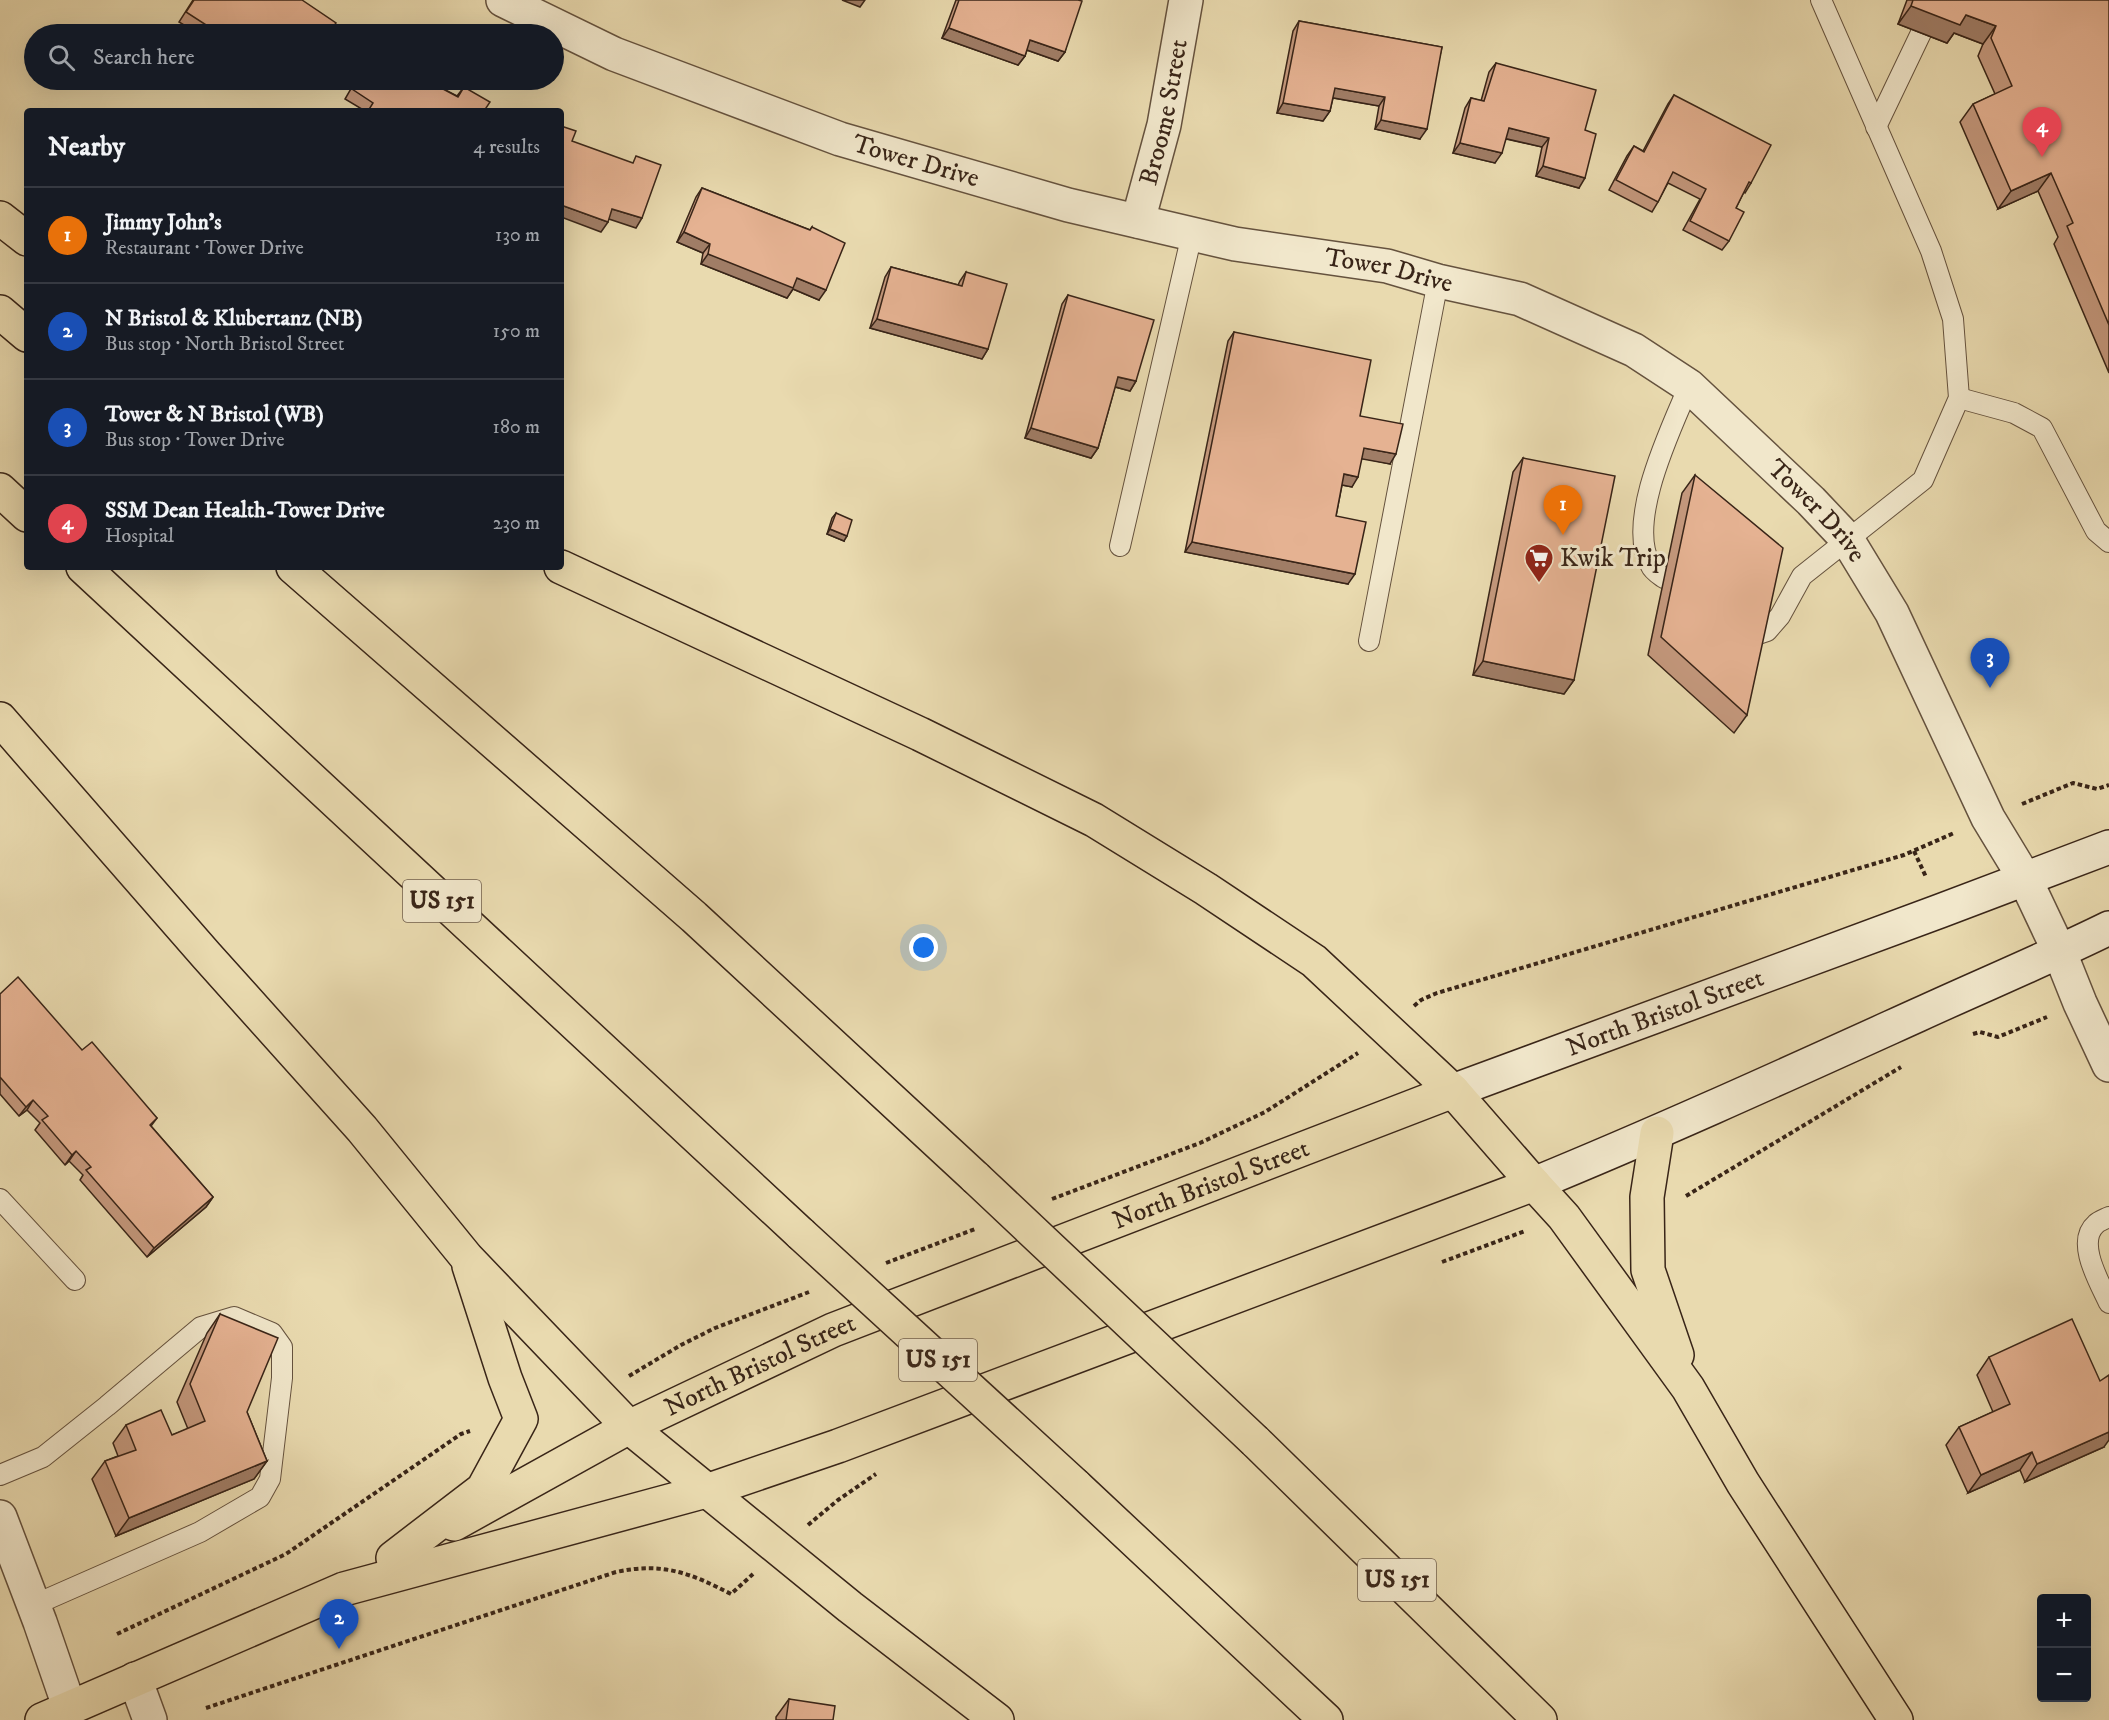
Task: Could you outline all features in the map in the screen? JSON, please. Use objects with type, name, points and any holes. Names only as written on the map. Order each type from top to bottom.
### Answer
[{"type":"main road","points":[[0,218],[24,237]]},
{"type":"main road","points":[[0,312],[24,332]]},
{"type":"main road","points":[[0,490],[24,512]]},
{"type":"main road","points":[[564,568],[920,734],[1094,820],[1206,889],[1314,961],[1453,1091],[1564,1216],[1688,1388],[1743,1483],[1896,1720]]},
{"type":"main road","name":"US 151","points":[[86,570],[1326,1720]]},
{"type":"main road","name":"US 151","points":[[296,570],[694,917],[1255,1441],[1540,1720]]},
{"type":"main road","points":[[0,719],[362,1129],[467,1258],[629,1427],[850,1607],[997,1720]]},
{"type":"main road","name":"North Bristol Street","points":[[344,1589],[393,1558],[629,1427],[833,1330],[1453,1091]]},
{"type":"main road","points":[[1657,1133],[1647,1197],[1648,1270],[1688,1388]]},
{"type":"main road","name":"North Bristol Street","points":[[56,1715],[344,1589],[706,1491],[838,1446],[1534,1184]]},
{"type":"main road","points":[[393,1558],[483,1489],[521,1419],[505,1378],[467,1258]]},
{"type":"street","name":"Tower Drive","points":[[503,0],[552,24]]},
{"type":"street","name":"Broome Street","points":[[1138,221],[1164,125],[1186,0]]},
{"type":"street","name":"Tower Drive","points":[[564,30],[614,54],[840,139],[1068,205],[1236,244],[1387,266],[1438,281],[1520,299],[1634,350],[1689,386],[1847,539],[1892,613],[1989,818],[2025,879],[2060,952],[2080,1003],[2109,1065]]},
{"type":"street","name":"North Bristol Street","points":[[1453,1091],[2109,847]]},
{"type":"street","name":"North Bristol Street","points":[[1534,1184],[1657,1133],[2109,928]]},
{"type":"street","points":[[0,1517],[34,1605],[56,1715]]},
{"type":"street","points":[[135,1679],[150,1720]]},
{"type":"lane","points":[[1755,635],[1767,631],[1780,616],[1802,576],[1923,480],[1959,398],[1953,319],[1931,251],[1821,0]]},
{"type":"lane","points":[[1876,127],[1921,33]]},
{"type":"lane","points":[[1120,546],[1192,234]]},
{"type":"lane","points":[[1369,641],[1438,281]]},
{"type":"lane","points":[[1664,578],[1651,568],[1643,547],[1645,516],[1653,473],[1689,386]]},
{"type":"lane","points":[[1959,398],[2014,413],[2042,428],[2096,531],[2109,542]]},
{"type":"lane","points":[[0,1198],[75,1280]]},
{"type":"lane","points":[[2109,1217],[2096,1224],[2088,1238],[2088,1253],[2109,1303]]},
{"type":"lane","points":[[0,1474],[43,1457],[201,1327],[234,1317],[272,1333],[282,1347],[282,1378],[270,1479],[260,1497],[200,1532],[34,1605]]},
{"type":"path","points":[[1046,1202],[1200,1143],[1265,1112],[1364,1049],[1421,1000],[1437,993],[1904,855],[2073,783],[2097,789],[2109,785]]},
{"type":"path","points":[[880,1265],[980,1227]]},
{"type":"path","points":[[597,1393],[681,1345],[716,1328],[814,1290]]},
{"type":"path","points":[[117,1634],[286,1554],[461,1434],[521,1419]]},
{"type":"building","points":[[194,0],[302,0],[336,23],[205,24],[186,12]]},
{"type":"building","points":[[959,0],[1082,1],[1065,52],[1030,40],[1025,56],[949,28]]},
{"type":"building","points":[[1913,0],[2109,0],[2109,325],[2067,226],[2073,223],[2051,173],[2011,191],[1973,104],[2012,86],[1991,38],[1996,26],[1966,15],[1960,25],[1911,6]]},
{"type":"building","points":[[1299,21],[1442,47],[1427,129],[1381,120],[1385,97],[1335,88],[1330,111],[1283,103]]},
{"type":"building","points":[[1496,63],[1596,90],[1585,130],[1596,134],[1585,178],[1543,166],[1549,138],[1509,128],[1502,153],[1460,143],[1471,98],[1484,101]]},
{"type":"building","points":[[354,90],[445,90],[458,97],[462,90],[469,90],[490,102],[486,108],[370,108],[373,103]]},
{"type":"building","points":[[1674,95],[1771,145],[1736,208],[1744,212],[1729,241],[1690,221],[1706,189],[1673,172],[1658,202],[1616,180],[1634,146],[1644,152]]},
{"type":"building","points":[[564,127],[576,131],[572,141],[633,163],[636,156],[661,165],[642,218],[612,209],[608,222],[564,206]]},
{"type":"building","points":[[702,188],[810,230],[812,227],[845,243],[826,290],[797,278],[793,288],[708,254],[710,244],[684,232]]},
{"type":"building","points":[[891,267],[962,286],[966,272],[1007,284],[988,349],[877,319]]},
{"type":"building","points":[[1068,295],[1154,320],[1136,381],[1118,377],[1098,448],[1031,428]]},
{"type":"building","points":[[1234,332],[1371,360],[1360,416],[1403,424],[1396,454],[1364,448],[1358,477],[1344,474],[1336,516],[1366,522],[1355,574],[1192,542]]},
{"type":"building","name":"Kwik Trip","points":[[1523,458],[1615,476],[1574,680],[1483,661]]},
{"type":"building","points":[[1695,475],[1783,548],[1747,715],[1661,637]]},
{"type":"building","points":[[836,513],[852,520],[847,536],[830,529]]},
{"type":"building","points":[[18,977],[82,1050],[92,1042],[157,1118],[150,1125],[213,1197],[154,1248],[86,1170],[91,1167],[76,1151],[72,1155],[42,1120],[48,1116],[33,1100],[26,1107],[0,1077],[0,994]]},
{"type":"building","points":[[220,1314],[278,1338],[247,1412],[267,1461],[129,1518],[105,1461],[136,1450],[126,1425],[161,1410],[172,1435],[205,1421],[190,1384]]},
{"type":"building","points":[[2072,1319],[2100,1381],[2109,1375],[2109,1432],[2037,1464],[2032,1452],[1981,1475],[1959,1427],[2010,1404],[1989,1357]]},
{"type":"building","points":[[789,1699],[835,1706],[833,1720],[786,1720]]},
{"type":"place","name":"SSM Dean Health-Tower Drive","points":[[2042,157]]},
{"type":"place","name":"Jimmy John's","points":[[1563,535]]},
{"type":"place","name":"Kwik Trip","points":[[1539,584]]},
{"type":"place","name":"Tower & N Bristol (WB)","points":[[1990,688]]},
{"type":"place","name":"N Bristol & Klubertanz (NB)","points":[[339,1649]]}]
